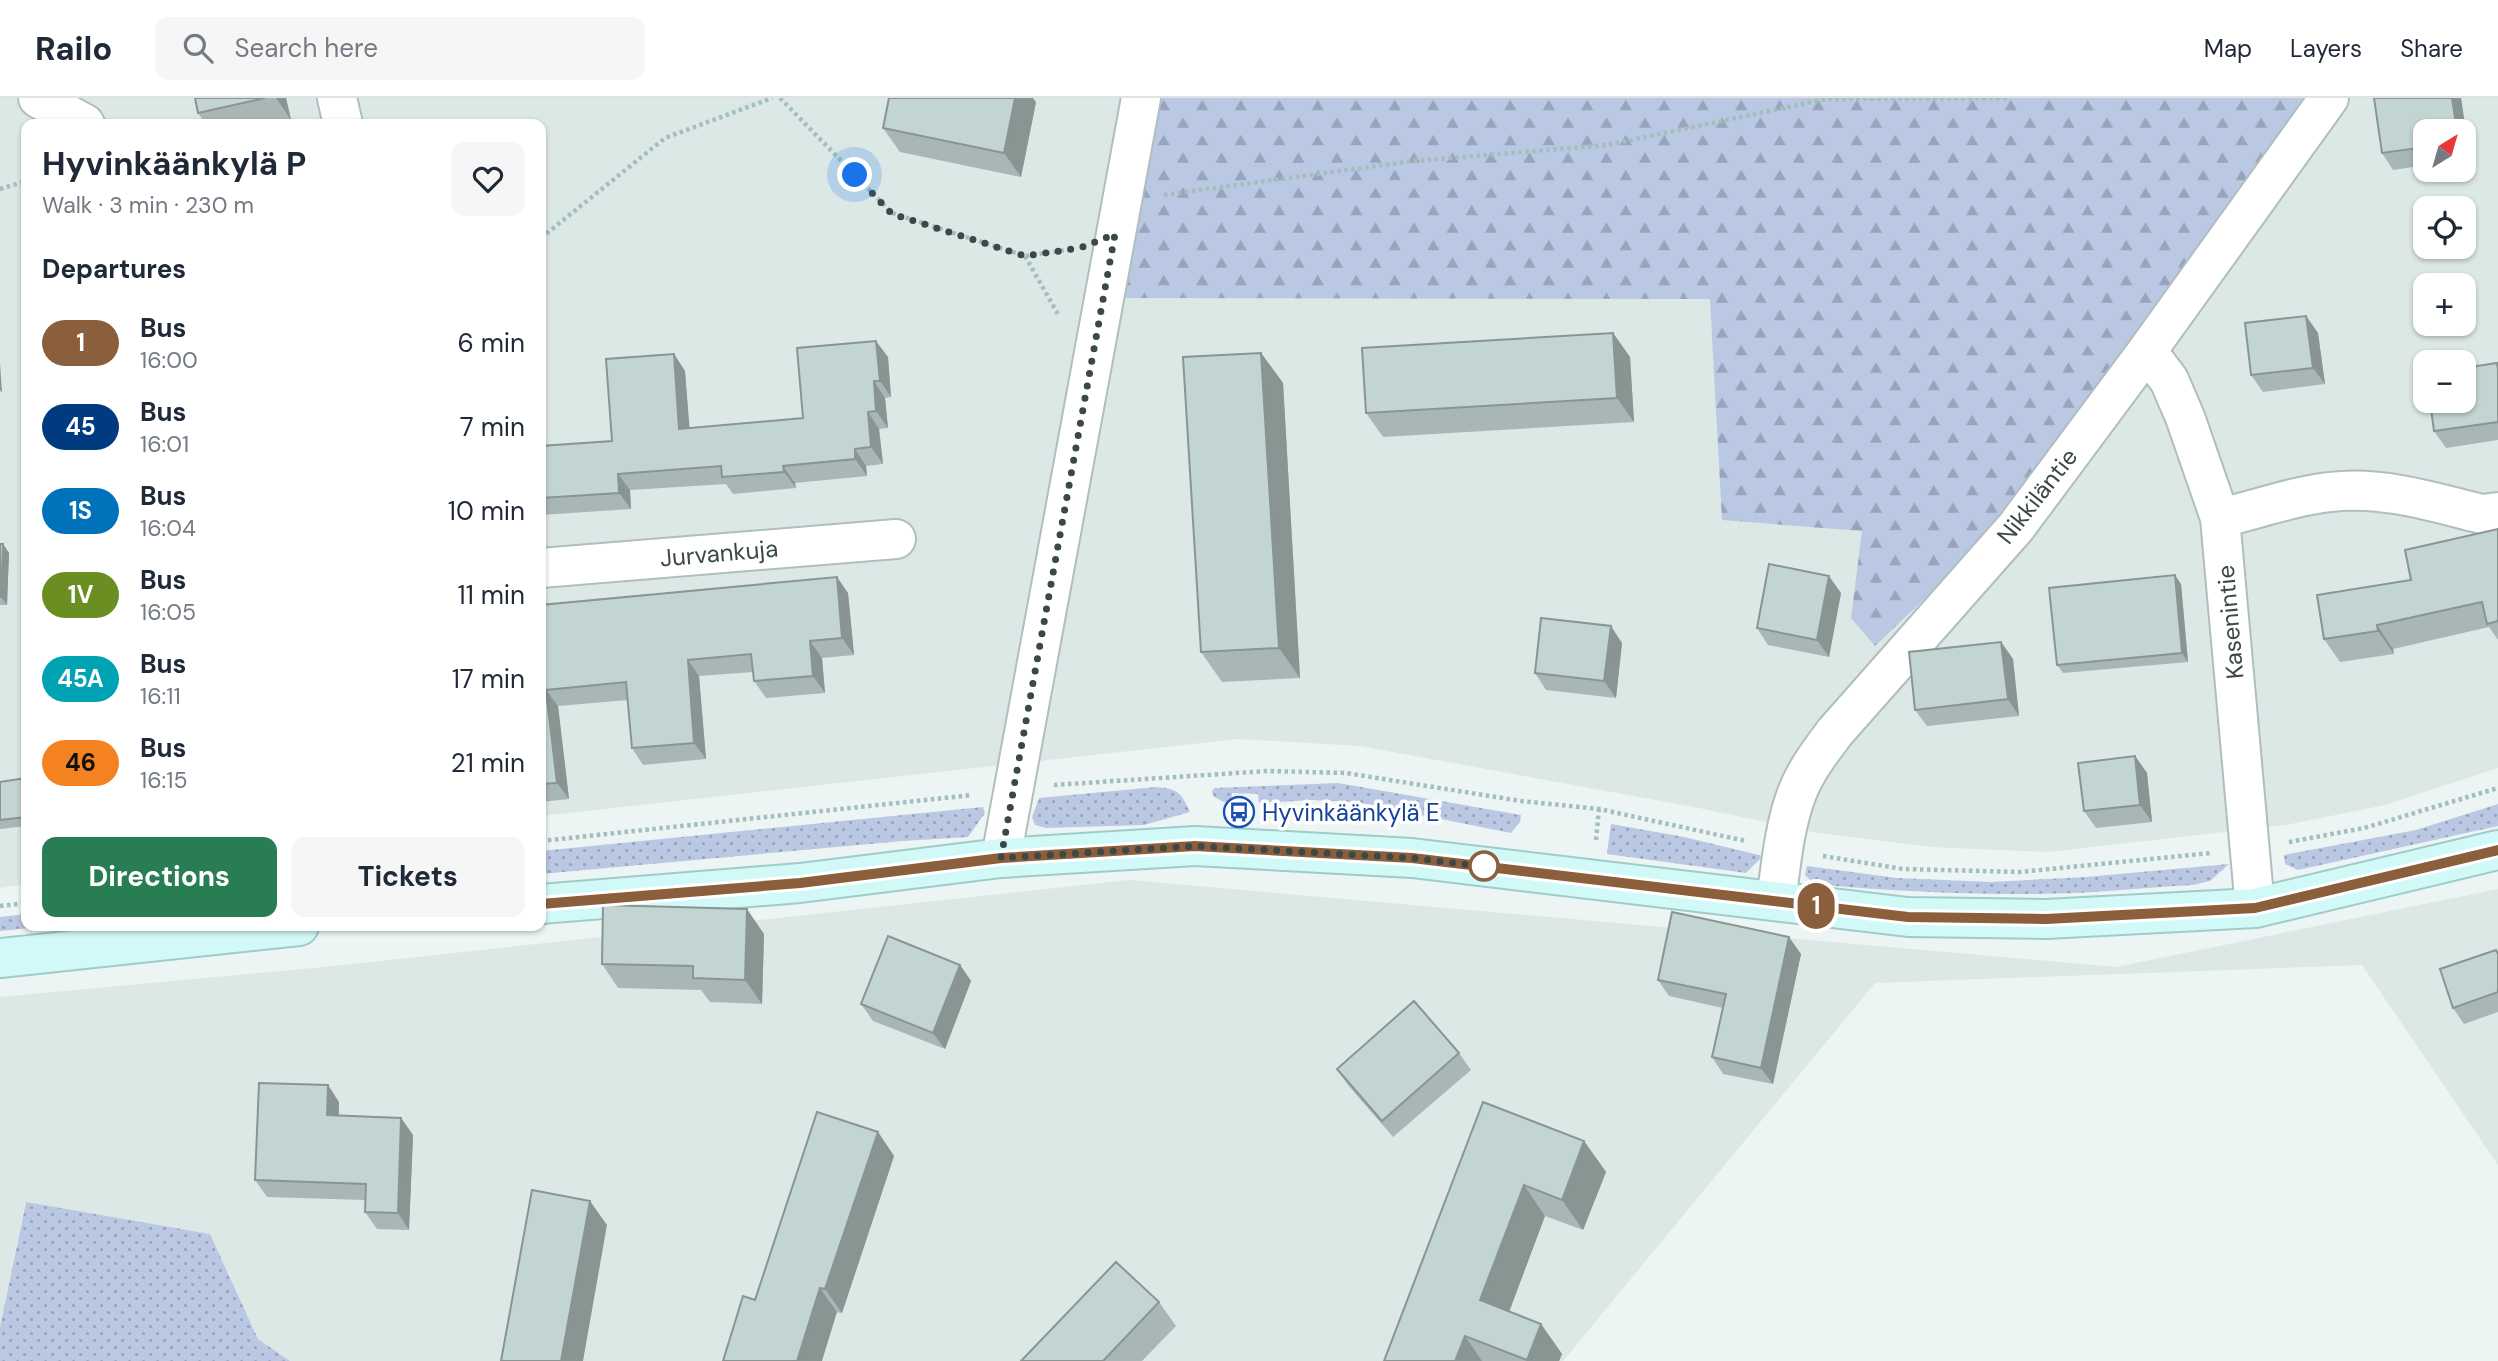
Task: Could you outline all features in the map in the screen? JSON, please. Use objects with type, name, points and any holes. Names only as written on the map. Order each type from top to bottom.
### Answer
[{"type":"main road","points":[[546,904],[800,883],[1001,858],[1195,846],[1399,857],[1908,917],[2046,919],[2255,908],[2498,850]]},
{"type":"main road","points":[[0,958],[252,931]]},
{"type":"street","points":[[38,98],[76,119]]},
{"type":"street","points":[[337,98],[342,119]]},
{"type":"street","points":[[1001,858],[1141,98]]},
{"type":"street","name":"Nikkiläntie","points":[[1776,901],[1783,849],[1796,794],[1813,761],[2016,527],[2329,98]]},
{"type":"street","name":"Kasenintie","points":[[2147,351],[2169,380],[2180,404],[2220,518],[2255,908]]},
{"type":"street","points":[[2220,518],[2308,496],[2342,491],[2381,492],[2482,514],[2498,512]]},
{"type":"street","name":"Jurvankuja","points":[[546,568],[896,539]]},
{"type":"path","points":[[546,234],[664,138],[772,98]]},
{"type":"path","points":[[780,98],[892,214],[1025,256],[1080,248],[1118,218],[1413,161],[1608,145],[1825,98],[2010,98]]},
{"type":"path","points":[[0,189],[21,183]]},
{"type":"path","points":[[546,840],[1074,783],[1267,771],[1346,773],[1521,801],[1599,809],[1783,849],[1903,869],[2020,872],[2251,849],[2364,828],[2498,788]]},
{"type":"path","points":[[0,906],[21,904]]},
{"type":"shaded area","points":[[0,98],[2498,98],[2498,768],[2385,805],[2286,825],[2048,852],[1932,847],[1818,833],[1694,807],[1360,746],[1238,739],[546,815],[546,119],[21,119],[21,885],[0,888]]},
{"type":"shaded area","points":[[1129,880],[2116,967],[2498,889],[2498,1165],[2362,965],[1875,983],[1563,1361],[290,1361],[258,1339],[210,1234],[25,1203],[0,1327],[0,997],[324,967]]},
{"type":"green space","points":[[1160,98],[2316,98],[2008,519],[1875,646],[1851,618],[1862,531],[1722,520],[1710,299],[1119,298]]},
{"type":"green space","points":[[1338,783],[1521,815],[1520,822],[1511,833],[1356,802],[1312,800],[1259,803],[1258,794],[1232,793],[1231,805],[1214,797],[1212,792],[1214,788]]},
{"type":"green space","points":[[1156,787],[1178,793],[1190,812],[1144,825],[1046,828],[1035,825],[1032,817],[1039,798]]},
{"type":"green space","points":[[2498,804],[2498,826],[2298,870],[2285,864],[2284,855],[2416,830]]},
{"type":"green space","points":[[983,807],[985,813],[968,837],[546,874],[546,851]]},
{"type":"green space","points":[[1611,824],[1684,837],[1763,856],[1746,873],[1607,854]]},
{"type":"green space","points":[[2229,864],[2210,881],[2193,885],[2043,894],[1977,894],[1814,884],[1805,875],[1807,866],[1897,878],[1991,882],[2086,877]]},
{"type":"green space","points":[[21,915],[21,929],[0,931],[0,917]]},
{"type":"green space","points":[[26,1202],[210,1234],[258,1339],[290,1361],[0,1361],[0,1327]]},
{"type":"building","points":[[195,98],[265,98],[198,113]]},
{"type":"building","points":[[889,98],[1015,98],[1004,153],[883,128]]},
{"type":"building","points":[[2374,98],[2452,98],[2455,119],[2413,119],[2413,149],[2382,153]]},
{"type":"building","points":[[2306,316],[2313,368],[2251,375],[2245,323]]},
{"type":"building","points":[[1613,333],[1617,398],[1366,413],[1362,348]]},
{"type":"building","points":[[876,341],[880,381],[874,381],[876,411],[868,412],[871,447],[855,449],[855,459],[783,466],[784,472],[722,477],[721,466],[618,474],[619,493],[546,498],[546,446],[612,441],[606,359],[674,354],[679,429],[803,418],[797,348]]},
{"type":"building","points":[[1261,353],[1279,648],[1201,652],[1183,357]]},
{"type":"building","points":[[2497,363],[2498,422],[2434,431],[2432,413],[2476,413],[2476,366]]},
{"type":"building","points":[[2498,529],[2498,621],[2487,624],[2482,602],[2377,625],[2378,631],[2324,639],[2317,595],[2411,580],[2405,550]]},
{"type":"building","points":[[0,544],[3,544],[1,597],[0,597]]},
{"type":"building","points":[[1769,564],[1829,576],[1817,640],[1757,628]]},
{"type":"building","points":[[2175,575],[2182,653],[2057,665],[2049,588]]},
{"type":"building","points":[[837,577],[842,638],[810,641],[813,676],[754,681],[751,654],[688,660],[694,743],[632,748],[626,682],[546,690],[546,605]]},
{"type":"building","points":[[1541,618],[1611,626],[1604,681],[1535,673]]},
{"type":"building","points":[[2001,642],[2008,699],[1915,710],[1909,652]]},
{"type":"building","points":[[546,690],[557,783],[546,784]]},
{"type":"building","points":[[2135,756],[2140,805],[2084,811],[2078,763]]},
{"type":"building","points":[[21,779],[21,818],[0,820],[0,782]]},
{"type":"building","points":[[603,905],[747,909],[745,980],[693,978],[693,966],[602,964]]},
{"type":"building","points":[[1672,912],[1789,937],[1761,1068],[1712,1057],[1726,994],[1658,980]]},
{"type":"building","points":[[888,936],[960,965],[933,1033],[861,1004]]},
{"type":"building","points":[[2496,950],[2498,992],[2453,1008],[2440,969]]},
{"type":"building","points":[[1414,1001],[1459,1053],[1382,1121],[1337,1069]]},
{"type":"building","points":[[259,1083],[328,1085],[327,1115],[401,1118],[398,1213],[365,1212],[366,1184],[255,1180]]},
{"type":"building","points":[[1483,1102],[1584,1141],[1562,1200],[1524,1185],[1480,1300],[1541,1324],[1527,1360],[1465,1336],[1455,1361],[1384,1361]]},
{"type":"building","points":[[817,1112],[878,1132],[825,1289],[820,1288],[797,1361],[723,1361],[743,1296],[755,1300]]},
{"type":"building","points":[[532,1190],[590,1201],[561,1361],[501,1361]]},
{"type":"building","points":[[1116,1262],[1159,1302],[1103,1361],[1021,1361]]},
{"type":"bus line","name":"1","points":[[546,904],[800,883],[1001,858],[1195,846],[1412,858],[1661,890],[1908,917],[2046,919],[2255,908],[2498,850]]},
{"type":"place","name":"Hyvinkäänkylä E","points":[[1239,812]]},
{"type":"route","points":[[855,175],[892,214],[1025,256],[1080,248],[1115,234],[1001,858],[1195,846],[1412,858],[1489,867],[1484,866]]}]
